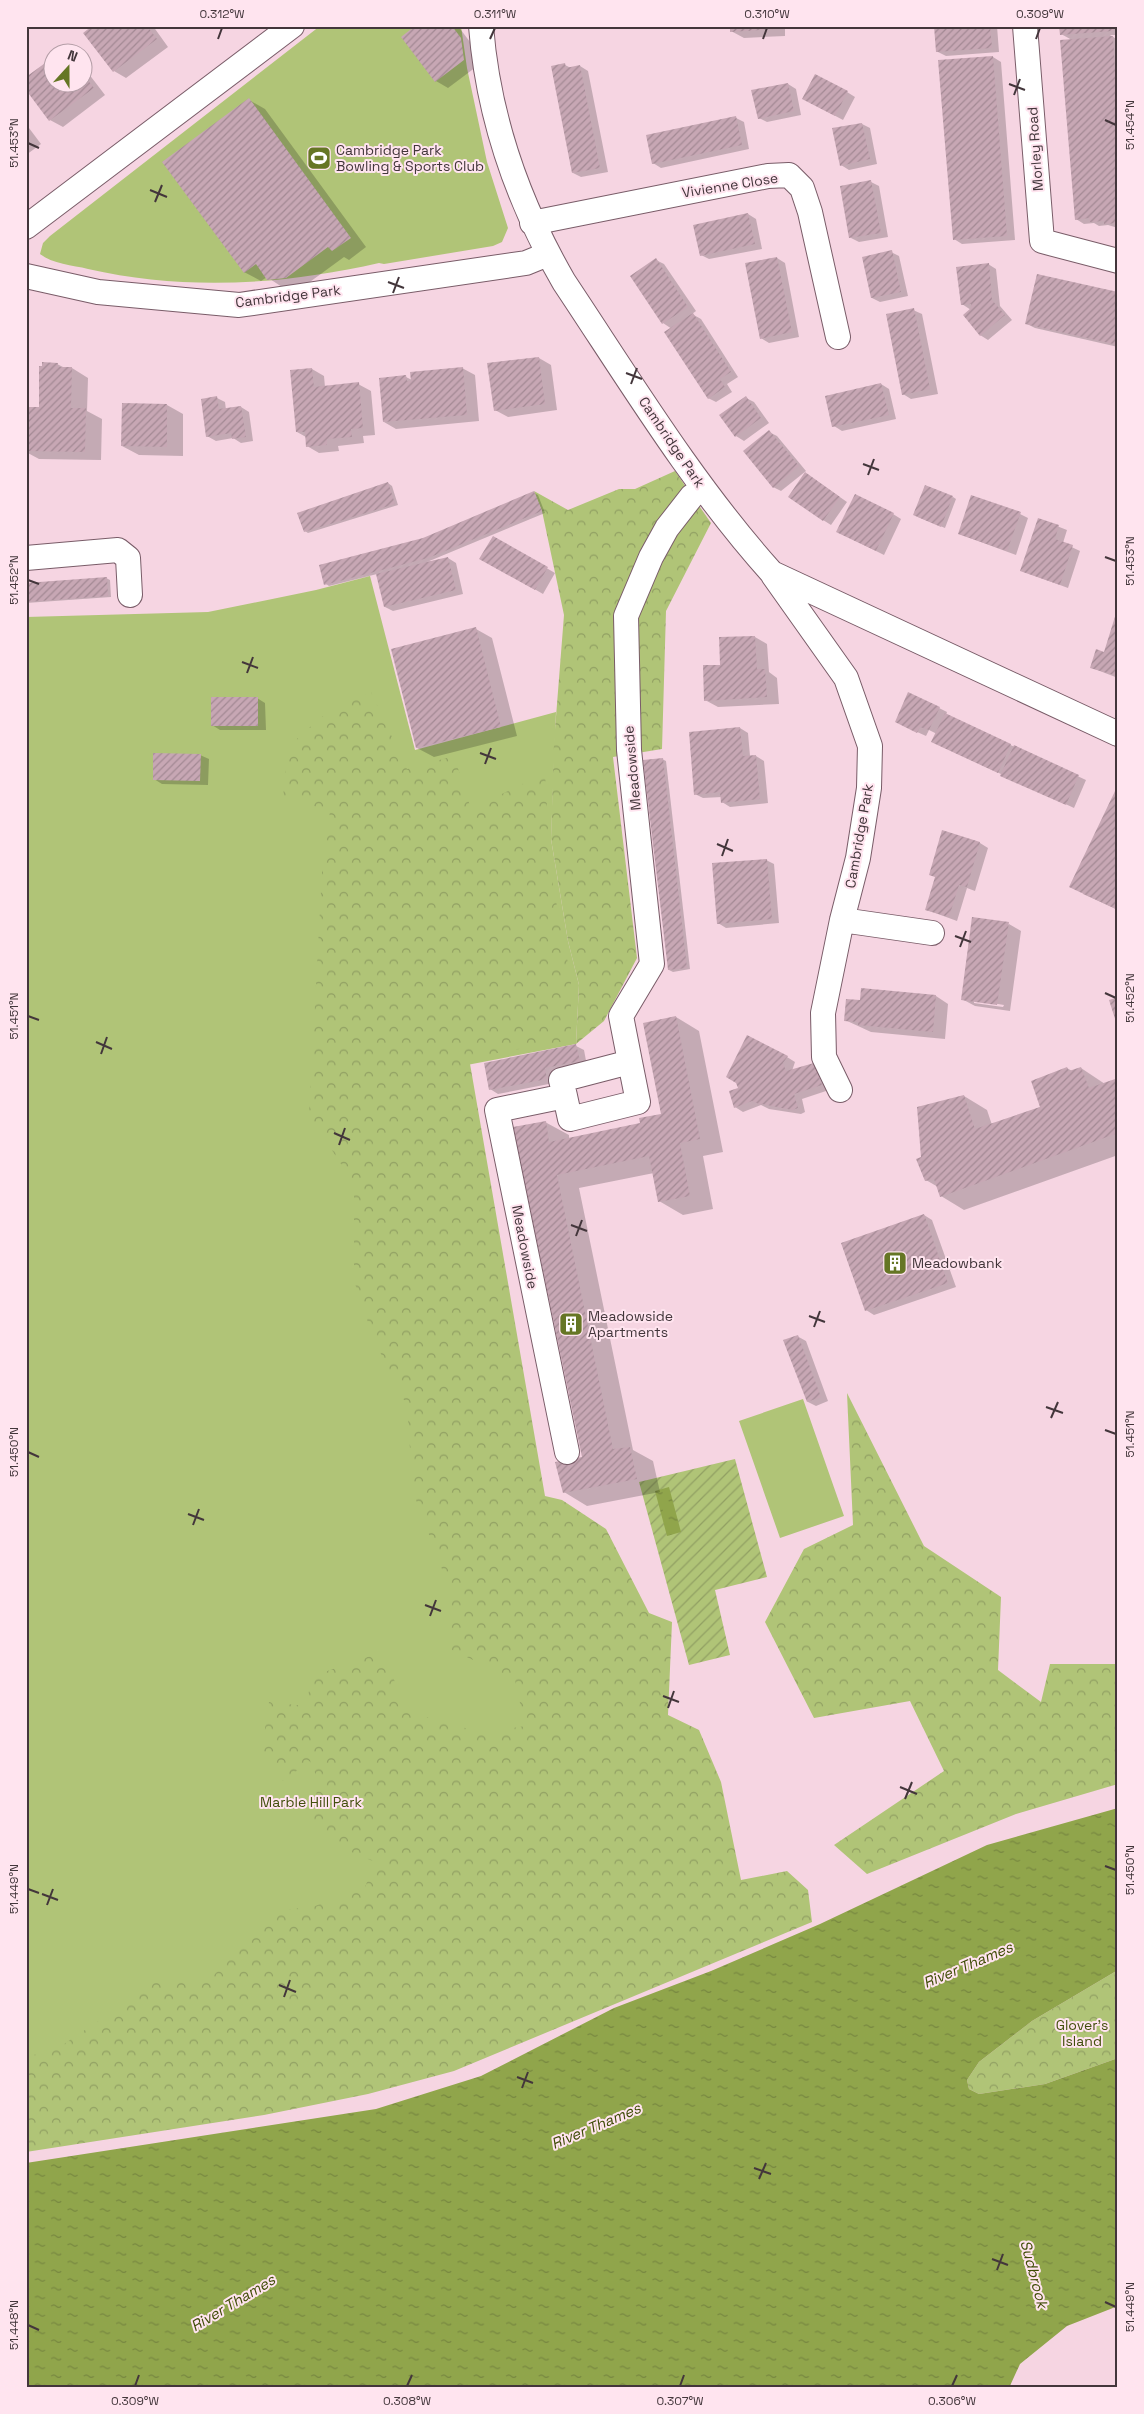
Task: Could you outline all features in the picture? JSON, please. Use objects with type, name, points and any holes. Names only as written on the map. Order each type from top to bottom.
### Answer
[{"type":"street","points":[[26,227],[292,26]]},
{"type":"street","name":"Cambridge Park","points":[[481,26],[490,96],[506,150],[532,223],[548,254],[564,282],[704,489],[746,544],[772,573],[846,678],[870,746],[869,788],[859,849],[823,1012],[824,1057],[840,1090]]},
{"type":"street","name":"Morley Road","points":[[1025,26],[1042,241],[1118,260]]},
{"type":"street","name":"Vivienne Close","points":[[532,223],[768,176],[789,176],[802,188],[810,212],[838,337]]},
{"type":"street","name":"Cambridge Park","points":[[26,276],[98,292],[239,305],[526,263],[548,254]]},
{"type":"street","name":"Meadowside","points":[[630,1062],[561,1080],[570,1119],[638,1102],[621,1016],[652,964],[629,750],[626,616],[651,557],[667,528],[692,496],[704,489]]},
{"type":"street","points":[[26,558],[118,550],[128,558],[130,595]]},
{"type":"street","name":"Cambridge Park","points":[[772,573],[1118,734]]},
{"type":"street","points":[[842,920],[932,933]]},
{"type":"street","name":"Meadowside","points":[[565,1096],[497,1110],[567,1452]]},
{"type":"green space","name":"Cambridge Park Bowling & Sports Club","points":[[320,26],[461,26],[467,68],[487,162],[508,228],[502,242],[493,246],[306,276],[234,283],[197,283],[124,276],[63,264],[50,260],[40,254],[43,243],[50,236]]},
{"type":"green space","points":[[675,471],[711,523],[666,611],[662,749],[613,757],[637,958],[604,1021],[576,1044],[579,985],[568,941],[551,839],[554,742],[564,615],[542,511],[534,491],[568,510],[619,489],[635,489]]},
{"type":"green space","name":"Marble Hill Park","points":[[370,576],[415,750],[556,712],[551,839],[568,941],[579,985],[576,1044],[467,1065],[469,1129],[599,1784],[26,2144],[26,617],[208,612],[316,590]]},
{"type":"green space","points":[[371,692],[407,769],[454,756],[471,809],[545,773],[551,875],[571,979],[571,1040],[469,1058],[545,1496],[562,1500],[606,1529],[649,1613],[672,1622],[668,1715],[699,1730],[721,1782],[741,1880],[787,1871],[808,1890],[812,1922],[454,2071],[368,2094],[264,2115],[26,2152],[26,2056],[52,2052],[106,2016],[141,1984],[211,1978],[276,1911],[315,1906],[365,1887],[375,1862],[344,1849],[312,1828],[318,1780],[310,1761],[283,1781],[262,1748],[269,1702],[305,1706],[313,1676],[382,1652],[408,1712],[483,1733],[525,1726],[515,1680],[452,1650],[448,1585],[413,1492],[407,1406],[374,1340],[354,1281],[354,1184],[309,1115],[322,872],[330,811],[283,797],[288,747],[321,717]]},
{"type":"green space","points":[[847,1393],[924,1546],[1001,1597],[998,1670],[1041,1702],[1050,1664],[1118,1664],[1118,1784],[1016,1814],[867,1874],[834,1845],[944,1771],[910,1701],[814,1718],[765,1622],[804,1549],[853,1525]]},
{"type":"green space","points":[[803,1399],[844,1516],[780,1538],[739,1421]]},
{"type":"green space","points":[[735,1459],[767,1577],[715,1590],[730,1655],[689,1665],[639,1482]]},
{"type":"green space","name":"Glover's Island","points":[[1118,1970],[1118,2058],[1045,2084],[979,2094],[969,2089],[967,2080],[979,2062],[1032,2021]]},
{"type":"water","points":[[669,1487],[681,1532],[667,1536],[655,1491]]},
{"type":"water","points":[[1118,1808],[1118,1970],[1032,2021],[979,2062],[967,2080],[969,2089],[979,2094],[1045,2084],[1118,2058],[1118,2306],[1067,2326],[1020,2364],[1009,2388],[26,2388],[26,2163],[376,2109],[481,2076],[614,2008],[711,1971],[820,1924],[987,1845]]},
{"type":"building","points":[[92,26],[147,26],[157,39],[113,72],[92,45],[92,42],[83,33]]},
{"type":"building","points":[[415,26],[452,26],[461,38],[464,60],[435,82],[401,37]]},
{"type":"building","points":[[730,26],[773,26],[773,29],[730,32]]},
{"type":"building","points":[[934,26],[990,26],[992,48],[936,52]]},
{"type":"building","points":[[1059,26],[1113,26],[1113,31],[1060,35]]},
{"type":"building","points":[[1113,36],[1118,123],[1118,223],[1104,224],[1104,221],[1090,222],[1089,218],[1075,220],[1060,40]]},
{"type":"building","points":[[993,56],[1007,236],[953,240],[938,60]]},
{"type":"building","points":[[565,63],[566,68],[580,65],[600,168],[572,173],[551,66]]},
{"type":"building","points":[[42,65],[42,92],[89,92],[49,121],[26,90],[26,77]]},
{"type":"building","points":[[815,74],[848,91],[835,116],[802,99]]},
{"type":"building","points":[[788,83],[794,111],[758,119],[751,90]]},
{"type":"building","points":[[249,98],[351,238],[332,251],[328,247],[286,278],[267,280],[256,264],[244,273],[162,162]]},
{"type":"building","points":[[736,116],[742,145],[652,164],[646,135]]},
{"type":"building","points":[[862,123],[870,159],[840,166],[832,128]]},
{"type":"building","points":[[871,180],[881,233],[849,238],[840,186]]},
{"type":"building","points":[[748,213],[755,244],[700,256],[693,225]]},
{"type":"building","points":[[892,250],[901,292],[871,298],[862,257]]},
{"type":"building","points":[[777,257],[792,332],[760,339],[745,263]]},
{"type":"building","points":[[656,258],[688,307],[662,324],[630,276]]},
{"type":"building","points":[[989,263],[992,300],[1005,315],[980,336],[963,315],[971,308],[971,304],[961,305],[956,267]]},
{"type":"building","points":[[1037,274],[1118,292],[1118,345],[1025,324]]},
{"type":"building","points":[[914,308],[930,389],[902,395],[886,314]]},
{"type":"building","points":[[693,313],[731,372],[720,379],[725,387],[708,399],[664,332]]},
{"type":"building","points":[[539,357],[545,404],[494,411],[487,363]]},
{"type":"building","points":[[42,362],[58,363],[58,367],[72,367],[71,408],[86,408],[85,452],[26,451],[26,407],[39,407],[39,366],[42,366]]},
{"type":"building","points":[[463,367],[467,415],[383,422],[379,378],[406,375],[407,381],[411,381],[410,372]]},
{"type":"building","points":[[312,368],[314,387],[359,382],[363,428],[351,429],[352,437],[327,439],[327,445],[306,447],[305,432],[296,432],[290,370]]},
{"type":"building","points":[[881,383],[889,415],[832,427],[825,396]]},
{"type":"building","points":[[217,396],[219,409],[241,406],[246,437],[232,439],[231,433],[206,437],[201,399]]},
{"type":"building","points":[[746,396],[761,418],[735,437],[719,415]]},
{"type":"building","points":[[122,403],[167,404],[167,447],[121,446]]},
{"type":"building","points":[[769,430],[799,466],[773,488],[743,451]]},
{"type":"building","points":[[805,472],[840,497],[823,521],[788,497]]},
{"type":"building","points":[[388,482],[395,504],[304,532],[297,513]]},
{"type":"building","points":[[925,485],[953,496],[941,527],[913,515]]},
{"type":"building","points":[[534,491],[542,511],[428,558],[324,585],[319,565],[423,538]]},
{"type":"building","points":[[855,494],[894,513],[876,551],[836,532]]},
{"type":"building","points":[[971,495],[1021,512],[1007,551],[958,534]]},
{"type":"building","points":[[1038,518],[1059,525],[1055,539],[1073,545],[1060,585],[1020,571]]},
{"type":"building","points":[[493,536],[548,567],[535,590],[479,559]]},
{"type":"building","points":[[448,557],[456,590],[384,607],[376,574]]},
{"type":"building","points":[[107,577],[108,596],[26,602],[26,583]]},
{"type":"building","points":[[1118,607],[1118,676],[1090,668],[1096,649],[1104,652]]},
{"type":"building","points":[[476,627],[501,727],[416,748],[391,649]]},
{"type":"building","points":[[755,636],[757,669],[765,669],[767,697],[704,701],[703,665],[720,665],[719,637]]},
{"type":"building","points":[[908,692],[940,707],[929,730],[920,727],[917,733],[895,722]]},
{"type":"building","points":[[211,697],[258,697],[258,726],[211,726]]},
{"type":"building","points":[[945,713],[1011,744],[998,773],[931,742]]},
{"type":"building","points":[[740,727],[743,756],[756,755],[760,799],[721,803],[720,792],[694,795],[689,732]]},
{"type":"building","points":[[1014,745],[1079,775],[1066,805],[1000,776]]},
{"type":"building","points":[[153,753],[201,754],[200,781],[153,780]]},
{"type":"building","points":[[663,758],[687,968],[668,970],[643,760]]},
{"type":"building","points":[[1116,789],[1118,790],[1118,863],[1114,871],[1118,873],[1118,910],[1069,887]]},
{"type":"building","points":[[942,830],[980,842],[967,887],[959,885],[949,917],[925,910],[935,877],[929,875]]},
{"type":"building","points":[[767,859],[772,919],[717,924],[712,863]]},
{"type":"building","points":[[972,917],[1009,922],[997,1005],[961,1000]]},
{"type":"building","points":[[861,988],[936,995],[933,1032],[858,1025],[858,1022],[844,1021],[846,999],[860,1000]]},
{"type":"building","points":[[1118,997],[1118,1024],[1117,1025],[1109,1000]]},
{"type":"building","name":"Meadowside Apartments","points":[[676,1016],[700,1139],[680,1143],[690,1196],[658,1202],[649,1156],[557,1175],[613,1449],[630,1447],[637,1479],[563,1493],[555,1462],[582,1457],[513,1127],[546,1121],[549,1142],[640,1123],[639,1118],[661,1114],[643,1023]]},
{"type":"building","points":[[747,1035],[788,1056],[783,1063],[786,1071],[814,1063],[822,1085],[794,1094],[798,1108],[792,1110],[761,1105],[752,1101],[734,1108],[729,1091],[738,1088],[736,1083],[726,1077]]},
{"type":"building","points":[[576,1044],[580,1061],[545,1068],[547,1079],[489,1090],[484,1063]]},
{"type":"building","points":[[1067,1067],[1069,1071],[1081,1067],[1089,1088],[1118,1078],[1118,1133],[940,1197],[934,1179],[925,1181],[916,1159],[921,1157],[917,1107],[964,1095],[975,1129],[1040,1107],[1031,1081]]},
{"type":"building","name":"Meadowbank","points":[[924,1214],[948,1283],[865,1311],[841,1243]]},
{"type":"building","points":[[798,1335],[821,1397],[807,1402],[783,1340]]},
{"type":"place","name":"Cambridge Park Bowling & Sports Club","points":[[319,158]]},
{"type":"place","name":"Meadowbank","points":[[895,1263]]},
{"type":"place","name":"Meadowside Apartments","points":[[571,1324]]},
{"type":"water label","name":"River Thames","points":[[968,1965]]},
{"type":"water label","name":"River Thames","points":[[596,2126]]},
{"type":"water label","name":"Sudbrook","points":[[1034,2274]]},
{"type":"water label","name":"River Thames","points":[[233,2303]]}]
